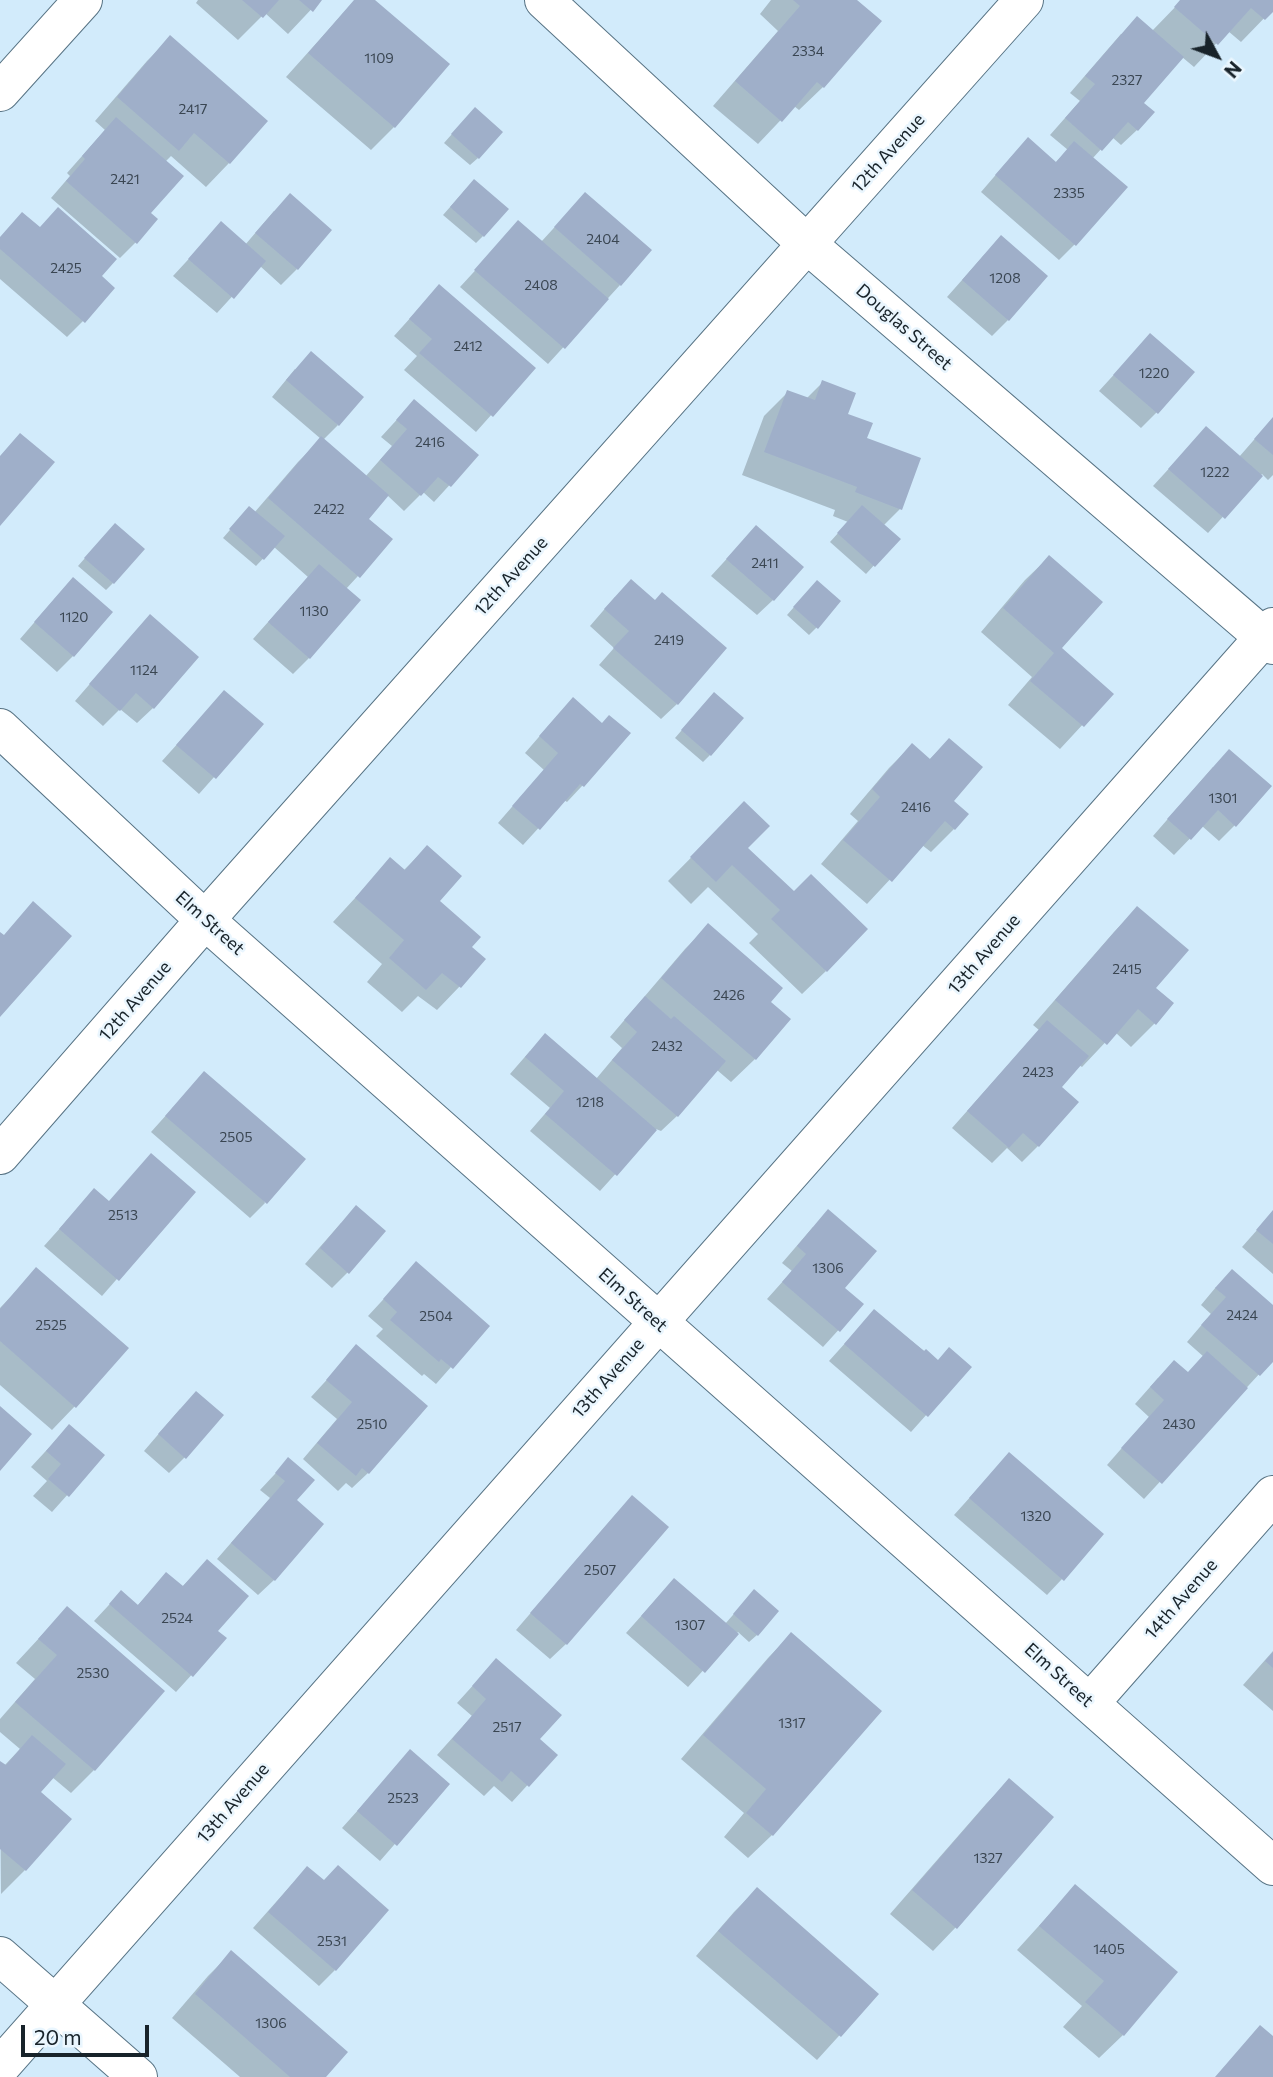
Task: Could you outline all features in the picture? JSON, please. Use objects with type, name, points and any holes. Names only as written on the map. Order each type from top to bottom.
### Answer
[{"type":"street","points":[[0,92],[83,0]]},
{"type":"street","name":"Douglas Street","points":[[544,0],[807,244],[1270,636]]},
{"type":"street","name":"12th Avenue","points":[[0,1155],[205,920],[1024,0]]},
{"type":"street","name":"13th Avenue","points":[[0,2067],[658,1322],[1270,636]]},
{"type":"street","name":"Elm Street","points":[[0,728],[205,920],[1273,1866]]},
{"type":"street","name":"14th Avenue","points":[[1090,1703],[1273,1495]]},
{"type":"street","points":[[0,1956],[138,2077]]},
{"type":"building","points":[[242,0],[279,0],[263,18]]},
{"type":"building","points":[[299,0],[322,0],[313,12]]},
{"type":"building","points":[[354,0],[375,0],[450,64],[395,128],[308,53]]},
{"type":"building","points":[[793,0],[857,0],[882,21],[824,88],[817,82],[782,122],[735,81],[800,6]]},
{"type":"building","points":[[1180,0],[1273,0],[1273,12],[1265,20],[1251,8],[1218,45],[1174,7]]},
{"type":"building","points":[[1137,16],[1184,57],[1144,103],[1155,112],[1138,131],[1128,122],[1102,151],[1065,118],[1095,84],[1085,76]]},
{"type":"building","points":[[170,35],[268,121],[230,164],[194,133],[179,151],[117,97]]},
{"type":"building","points":[[475,107],[503,132],[479,159],[451,134]]},
{"type":"building","points":[[116,117],[184,176],[151,213],[158,219],[137,244],[66,181],[85,159],[82,156]]},
{"type":"building","points":[[1028,137],[1056,162],[1074,141],[1128,187],[1076,246],[995,175]]},
{"type":"building","points":[[474,179],[509,209],[484,237],[450,207]]},
{"type":"building","points":[[585,192],[652,250],[621,286],[554,227]]},
{"type":"building","points":[[290,193],[332,230],[298,270],[255,233]]},
{"type":"building","points":[[58,207],[117,259],[102,276],[115,288],[85,323],[0,249],[0,237],[22,212],[40,227]]},
{"type":"building","points":[[518,220],[609,299],[565,349],[474,270]]},
{"type":"building","points":[[221,221],[266,261],[234,299],[188,259]]},
{"type":"building","points":[[1001,235],[1048,276],[1009,321],[962,280]]},
{"type":"building","points":[[439,284],[536,368],[493,417],[419,353],[432,339],[409,319]]},
{"type":"building","points":[[1150,333],[1195,372],[1158,414],[1113,375]]},
{"type":"building","points":[[311,351],[364,397],[339,426],[286,380]]},
{"type":"building","points":[[822,380],[856,393],[848,414],[873,423],[867,438],[921,458],[902,510],[855,492],[857,487],[764,452],[787,390],[815,400]]},
{"type":"building","points":[[414,399],[479,455],[451,487],[438,477],[421,496],[380,460],[407,429],[396,420]]},
{"type":"building","points":[[1273,417],[1273,455],[1254,439]]},
{"type":"building","points":[[1206,426],[1263,476],[1225,519],[1168,469]]},
{"type":"building","points":[[20,433],[55,462],[0,526],[0,456]]},
{"type":"building","points":[[321,436],[389,495],[369,519],[393,539],[360,578],[268,498]]},
{"type":"building","points":[[862,505],[901,539],[875,567],[837,533]]},
{"type":"building","points":[[249,506],[285,536],[264,560],[229,529]]},
{"type":"building","points":[[115,523],[145,549],[114,584],[84,558]]},
{"type":"building","points":[[756,525],[804,567],[774,601],[726,559]]},
{"type":"building","points":[[1049,555],[1103,602],[1062,648],[1114,694],[1084,727],[1030,681],[1054,653],[1003,608]]},
{"type":"building","points":[[319,564],[361,600],[310,659],[268,622]]},
{"type":"building","points":[[73,577],[113,612],[74,657],[34,622]]},
{"type":"building","points":[[631,579],[655,600],[662,592],[727,648],[678,705],[613,648],[629,631],[604,609]]},
{"type":"building","points":[[817,580],[841,601],[818,629],[793,607]]},
{"type":"building","points":[[150,614],[199,657],[154,709],[136,693],[120,711],[89,684]]},
{"type":"building","points":[[224,690],[264,724],[216,779],[176,745]]},
{"type":"building","points":[[714,692],[744,718],[711,756],[681,730]]},
{"type":"building","points":[[573,697],[602,723],[609,715],[631,733],[584,787],[580,784],[540,830],[512,806],[558,753],[539,736]]},
{"type":"building","points":[[949,738],[983,767],[954,801],[969,814],[955,830],[945,821],[892,882],[843,840],[880,797],[872,789],[912,743],[930,759]]},
{"type":"building","points":[[1229,749],[1272,786],[1236,827],[1218,810],[1191,840],[1167,819]]},
{"type":"building","points":[[744,801],[770,826],[748,848],[794,891],[811,874],[868,929],[827,972],[771,919],[780,910],[732,865],[716,882],[690,857]]},
{"type":"building","points":[[427,845],[462,876],[440,901],[481,937],[472,947],[486,959],[461,988],[442,973],[426,990],[389,958],[404,940],[355,898],[390,857],[405,870]]},
{"type":"building","points":[[33,901],[72,936],[0,1017],[0,932],[4,935]]},
{"type":"building","points":[[1137,906],[1189,950],[1156,988],[1174,1003],[1156,1025],[1138,1009],[1107,1045],[1055,1000]]},
{"type":"building","points":[[708,923],[783,988],[771,1002],[791,1019],[756,1060],[661,978]]},
{"type":"building","points":[[645,996],[671,1019],[674,1016],[726,1061],[678,1117],[612,1060],[637,1032],[624,1020]]},
{"type":"building","points":[[1047,1020],[1089,1056],[1062,1087],[1079,1102],[1039,1147],[1023,1133],[1009,1148],[967,1111]]},
{"type":"building","points":[[545,1033],[657,1130],[617,1176],[545,1114],[564,1091],[525,1057]]},
{"type":"building","points":[[204,1071],[306,1159],[267,1204],[165,1116]]},
{"type":"building","points":[[151,1153],[196,1192],[119,1281],[59,1229],[94,1188],[109,1201]]},
{"type":"building","points":[[356,1205],[386,1231],[349,1274],[320,1248]]},
{"type":"building","points":[[828,1209],[877,1251],[845,1288],[864,1304],[840,1332],[782,1282],[806,1254],[797,1246]]},
{"type":"building","points":[[1273,1210],[1273,1244],[1256,1230]]},
{"type":"building","points":[[416,1261],[490,1326],[453,1369],[441,1359],[439,1362],[390,1320],[397,1312],[383,1299]]},
{"type":"building","points":[[36,1267],[129,1348],[76,1408],[0,1341],[0,1309]]},
{"type":"building","points":[[1232,1269],[1273,1305],[1273,1362],[1260,1376],[1201,1325],[1226,1297],[1215,1288]]},
{"type":"building","points":[[874,1309],[938,1360],[949,1347],[972,1367],[928,1417],[844,1344]]},
{"type":"building","points":[[356,1344],[428,1406],[369,1474],[362,1468],[356,1476],[317,1443],[352,1402],[326,1380]]},
{"type":"building","points":[[1207,1351],[1248,1388],[1162,1484],[1121,1448],[1164,1400],[1150,1387],[1174,1360],[1188,1372]]},
{"type":"building","points":[[196,1391],[224,1415],[186,1459],[158,1434]]},
{"type":"building","points":[[0,1406],[32,1434],[0,1471]]},
{"type":"building","points":[[69,1424],[105,1455],[69,1497],[48,1479],[61,1464],[46,1451]]},
{"type":"building","points":[[1009,1452],[1104,1534],[1064,1581],[969,1498]]},
{"type":"building","points":[[288,1457],[315,1480],[297,1500],[324,1524],[275,1581],[231,1543],[285,1481],[275,1473]]},
{"type":"building","points":[[632,1495],[669,1527],[567,1645],[530,1613]]},
{"type":"building","points":[[207,1559],[249,1596],[218,1631],[227,1638],[193,1677],[109,1604],[121,1590],[138,1605],[166,1572],[183,1586]]},
{"type":"building","points":[[674,1578],[739,1634],[705,1673],[641,1616]]},
{"type":"building","points":[[754,1589],[779,1611],[758,1636],[733,1614]]},
{"type":"building","points":[[67,1606],[165,1691],[95,1771],[15,1702],[57,1655],[38,1639]]},
{"type":"building","points":[[791,1632],[882,1711],[773,1836],[746,1813],[766,1789],[703,1735]]},
{"type":"building","points":[[1273,1652],[1273,1668],[1265,1661]]},
{"type":"building","points":[[496,1658],[562,1715],[540,1739],[558,1755],[529,1787],[511,1771],[502,1782],[452,1739],[486,1699],[472,1686]]},
{"type":"building","points":[[32,1735],[66,1764],[41,1792],[72,1819],[26,1871],[0,1849],[0,1761],[6,1765]]},
{"type":"building","points":[[410,1749],[450,1784],[397,1846],[357,1811]]},
{"type":"building","points":[[1009,1778],[1054,1817],[957,1929],[912,1890]]},
{"type":"building","points":[[338,1865],[389,1910],[336,1971],[268,1912],[307,1866],[324,1880]]},
{"type":"building","points":[[1075,1884],[1178,1972],[1124,2036],[1085,2002],[1104,1981],[1039,1926]]},
{"type":"building","points":[[757,1887],[879,1994],[841,2037],[718,1931]]},
{"type":"building","points":[[231,1950],[348,2052],[326,2077],[290,2077],[195,1994]]},
{"type":"building","points":[[1260,2025],[1273,2036],[1273,2077],[1215,2077]]}]
